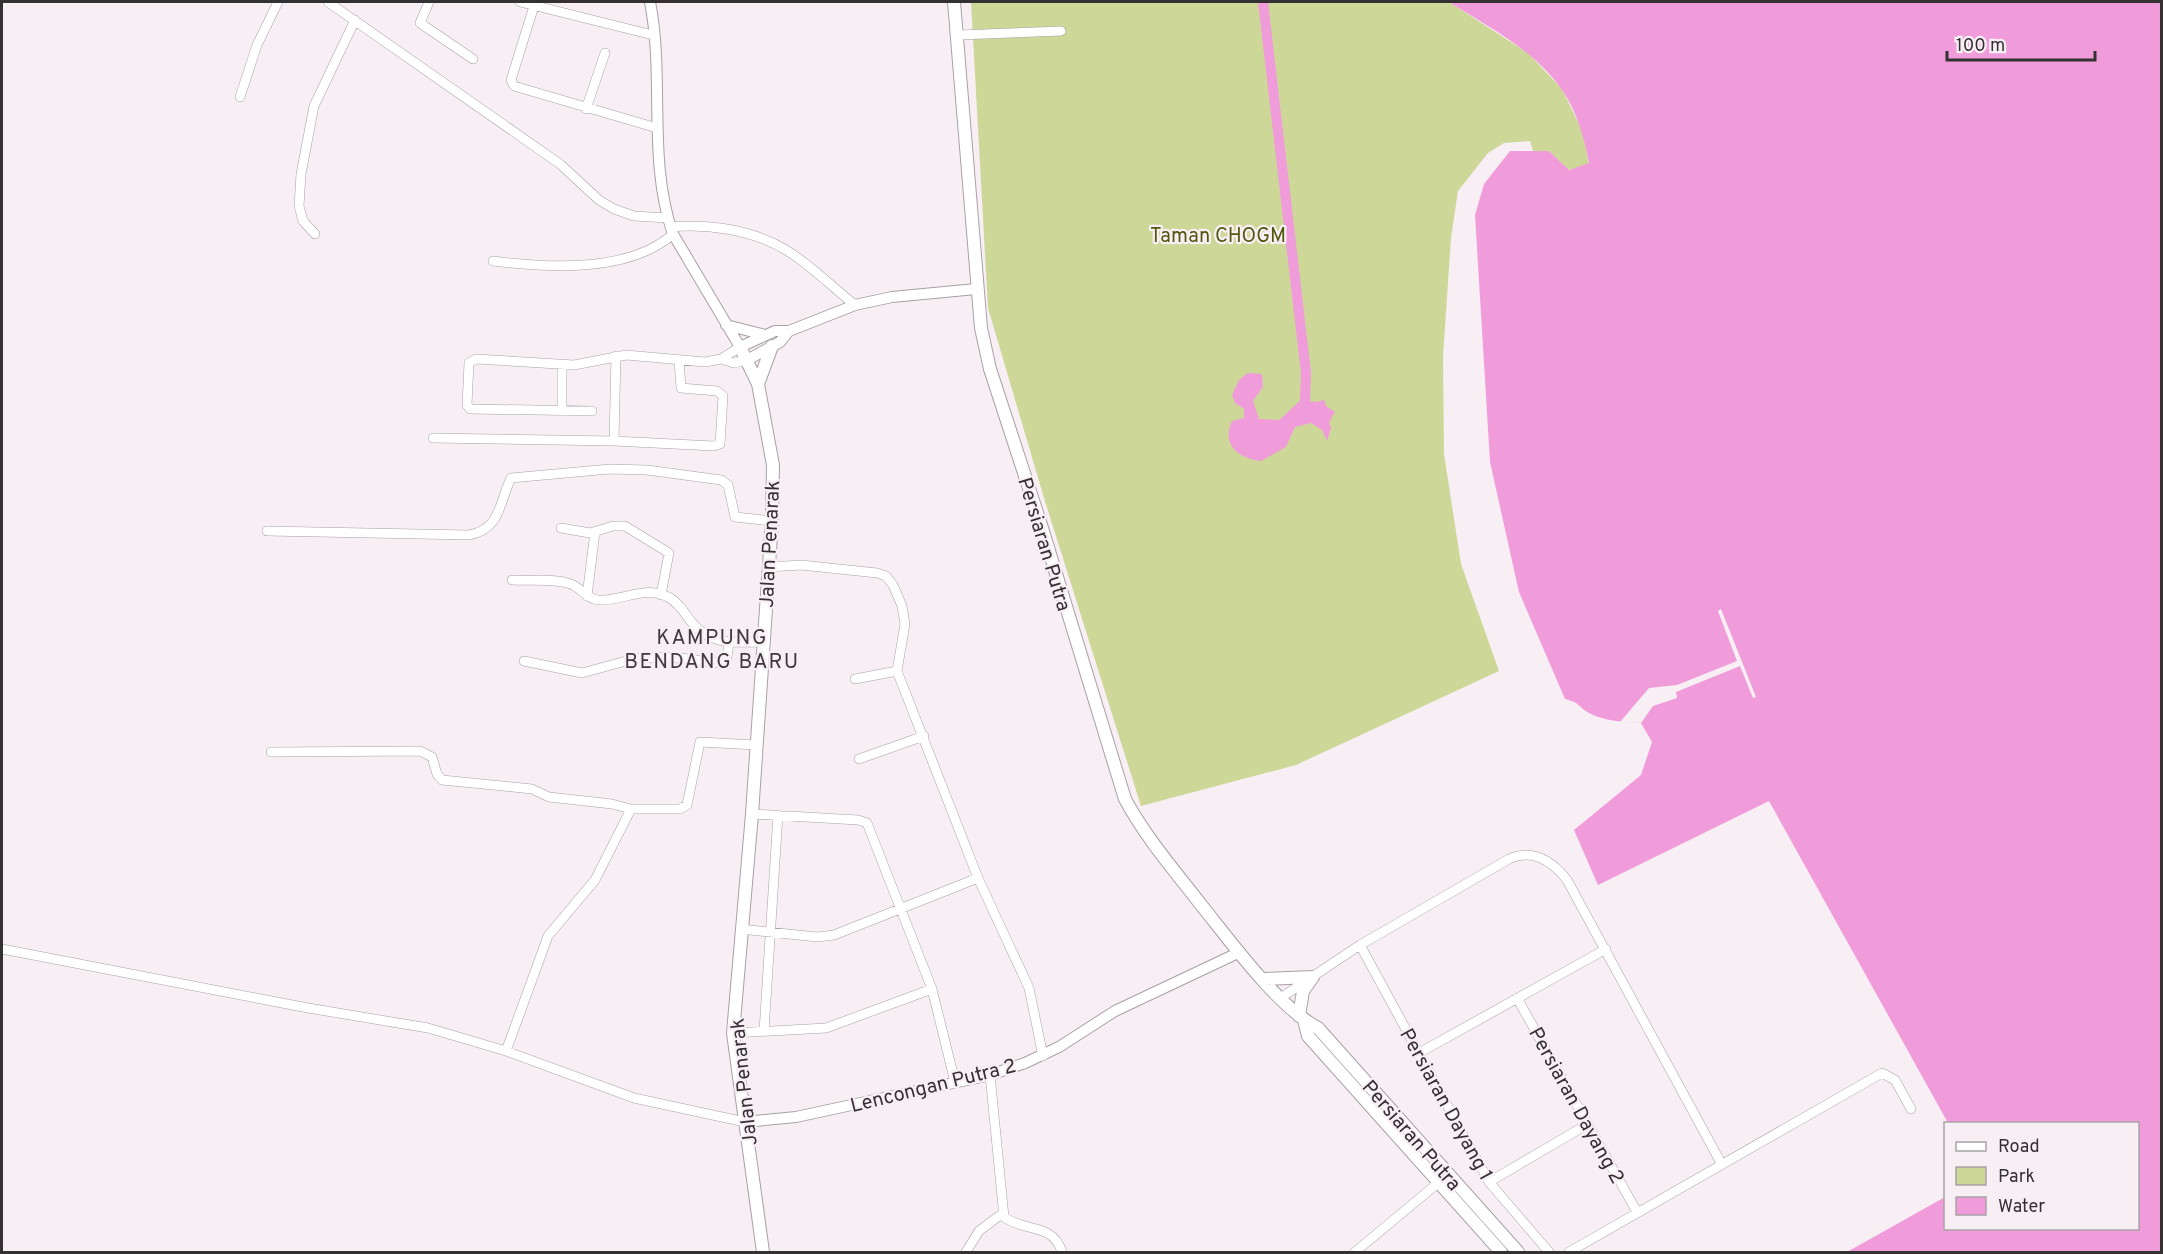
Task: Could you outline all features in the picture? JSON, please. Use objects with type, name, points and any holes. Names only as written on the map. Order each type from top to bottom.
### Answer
[{"type":"main road","name":"Persiaran Putra","points":[[954,2],[976,289],[990,369],[1042,528],[1125,799],[1148,839],[1240,952],[1301,1018],[1318,1028],[1518,1252]]},
{"type":"main road","points":[[758,384],[769,341]]},
{"type":"main road","name":"Jalan Penarak","points":[[740,347],[758,384],[773,465],[772,521],[752,814],[733,1033],[763,1252]]},
{"type":"main road","points":[[1264,979],[1313,977]]},
{"type":"main road","points":[[1301,1018],[1303,991],[1313,977]]},
{"type":"main road","name":"Persiaran Putra","points":[[1301,1018],[1308,1036],[1501,1252]]},
{"type":"street","points":[[240,97],[257,45],[278,2]]},
{"type":"street","points":[[328,2],[560,164],[607,204],[634,216],[670,226],[715,227],[769,241],[787,251],[855,305]]},
{"type":"street","points":[[429,2],[420,23],[473,59]]},
{"type":"street","points":[[520,2],[653,35]]},
{"type":"street","name":"Jalan Penarak","points":[[650,2],[657,128],[670,226],[740,347]]},
{"type":"street","points":[[534,6],[512,84],[586,109],[657,128]]},
{"type":"street","points":[[315,234],[303,221],[299,206],[301,174],[314,106],[355,20]]},
{"type":"street","points":[[958,35],[1061,31]]},
{"type":"street","points":[[586,109],[604,53]]},
{"type":"street","points":[[493,261],[539,265],[615,261],[650,251],[670,226]]},
{"type":"street","points":[[721,359],[734,363],[747,360],[769,341],[855,305],[892,297],[976,289]]},
{"type":"street","points":[[726,325],[769,341]]},
{"type":"street","points":[[592,411],[470,409],[467,405],[469,363],[476,359],[574,365],[616,356],[640,355],[705,362],[721,359],[740,347],[769,341]]},
{"type":"street","points":[[614,441],[616,356]]},
{"type":"street","points":[[433,438],[614,441],[714,446],[720,444],[723,396],[717,391],[681,388],[679,360]]},
{"type":"street","points":[[562,364],[562,411]]},
{"type":"street","points":[[267,531],[469,535],[481,533],[490,526],[511,478],[610,469],[647,470],[721,480],[728,485],[735,517],[772,521]]},
{"type":"street","points":[[561,528],[580,533],[625,526],[669,554],[661,595]]},
{"type":"street","points":[[587,596],[595,532]]},
{"type":"street","points":[[768,567],[801,565],[877,573],[886,576],[902,606],[905,624],[897,671],[978,878],[1029,988],[1043,1056]]},
{"type":"street","points":[[512,580],[562,582],[573,585],[587,596],[601,600],[644,592],[661,595],[675,602],[702,634],[729,643],[763,642]]},
{"type":"street","points":[[524,661],[582,673],[637,658],[672,657],[720,663],[727,657],[729,643]]},
{"type":"street","points":[[855,679],[897,671]]},
{"type":"street","points":[[860,759],[924,736]]},
{"type":"street","points":[[272,752],[420,751],[432,758],[437,774],[442,780],[531,789],[549,797],[612,804],[631,809],[680,809],[687,805],[700,742],[756,744]]},
{"type":"street","points":[[506,1051],[548,936],[553,927],[595,880],[631,809]]},
{"type":"street","points":[[752,814],[858,819],[867,823],[932,989],[955,1082]]},
{"type":"street","points":[[764,1031],[777,815]]},
{"type":"street","points":[[1281,997],[1360,945],[1518,855],[1537,856],[1553,864],[1567,880],[1588,915],[1721,1163]]},
{"type":"street","points":[[741,928],[816,937],[834,935],[978,878]]},
{"type":"street","name":"Persiaran Dayang 1","points":[[1360,945],[1489,1182],[1549,1252]]},
{"type":"street","points":[[2,949],[308,1008],[428,1028],[506,1051],[634,1098],[745,1122]]},
{"type":"street","points":[[1419,1053],[1606,949]]},
{"type":"street","name":"Lencongan Putra 2","points":[[745,1122],[796,1117],[990,1075],[1043,1056],[1115,1011],[1240,952]]},
{"type":"street","points":[[733,1033],[826,1028],[932,989]]},
{"type":"street","name":"Persiaran Dayang 2","points":[[1517,998],[1636,1212]]},
{"type":"street","points":[[1569,1252],[1882,1073],[1895,1080],[1911,1109]]},
{"type":"street","points":[[990,1075],[1002,1213],[1010,1222],[1049,1233],[1056,1239],[1062,1252]]},
{"type":"street","points":[[1489,1182],[1588,1124]]},
{"type":"street","points":[[1355,1252],[1438,1183]]},
{"type":"street","points":[[966,1252],[980,1231],[1002,1213]]},
{"type":"green space","name":"Taman CHOGM","points":[[971,2],[1449,2],[1528,53],[1562,89],[1582,130],[1589,164],[1569,170],[1549,151],[1533,151],[1530,141],[1504,143],[1488,153],[1458,191],[1451,238],[1443,356],[1444,454],[1461,564],[1499,671],[1296,765],[1141,806],[1044,498],[988,308]]},
{"type":"water","points":[[1449,2],[2161,2],[2161,1252],[1847,1252],[1944,1198],[1944,1230],[2139,1230],[2139,1122],[1947,1122],[1769,801],[1598,885],[1574,830],[1641,775],[1652,742],[1641,723],[1601,718],[1565,699],[1519,592],[1490,462],[1475,215],[1484,184],[1510,151],[1549,151],[1569,170],[1589,163],[1576,116],[1562,90],[1538,63],[1510,40]]},
{"type":"water","points":[[1248,373],[1262,374],[1263,387],[1253,401],[1259,419],[1279,420],[1301,400],[1316,402],[1324,400],[1326,406],[1335,412],[1329,422],[1331,428],[1327,441],[1322,430],[1311,423],[1295,427],[1286,447],[1261,461],[1245,457],[1234,449],[1230,443],[1229,429],[1232,421],[1244,418],[1244,409],[1235,403],[1232,395],[1239,380]]},
{"type":"pier","points":[[1721,609],[1756,697],[1753,698],[1740,666],[1676,692],[1677,698],[1653,706],[1641,723],[1620,722],[1649,688],[1677,685],[1737,661],[1718,611]]},
{"type":"waterway","points":[[1263,2],[1306,373],[1305,400]]},
{"type":"district","name":"KAMPUNG BENDANG BARU","points":[[712,649]]}]
